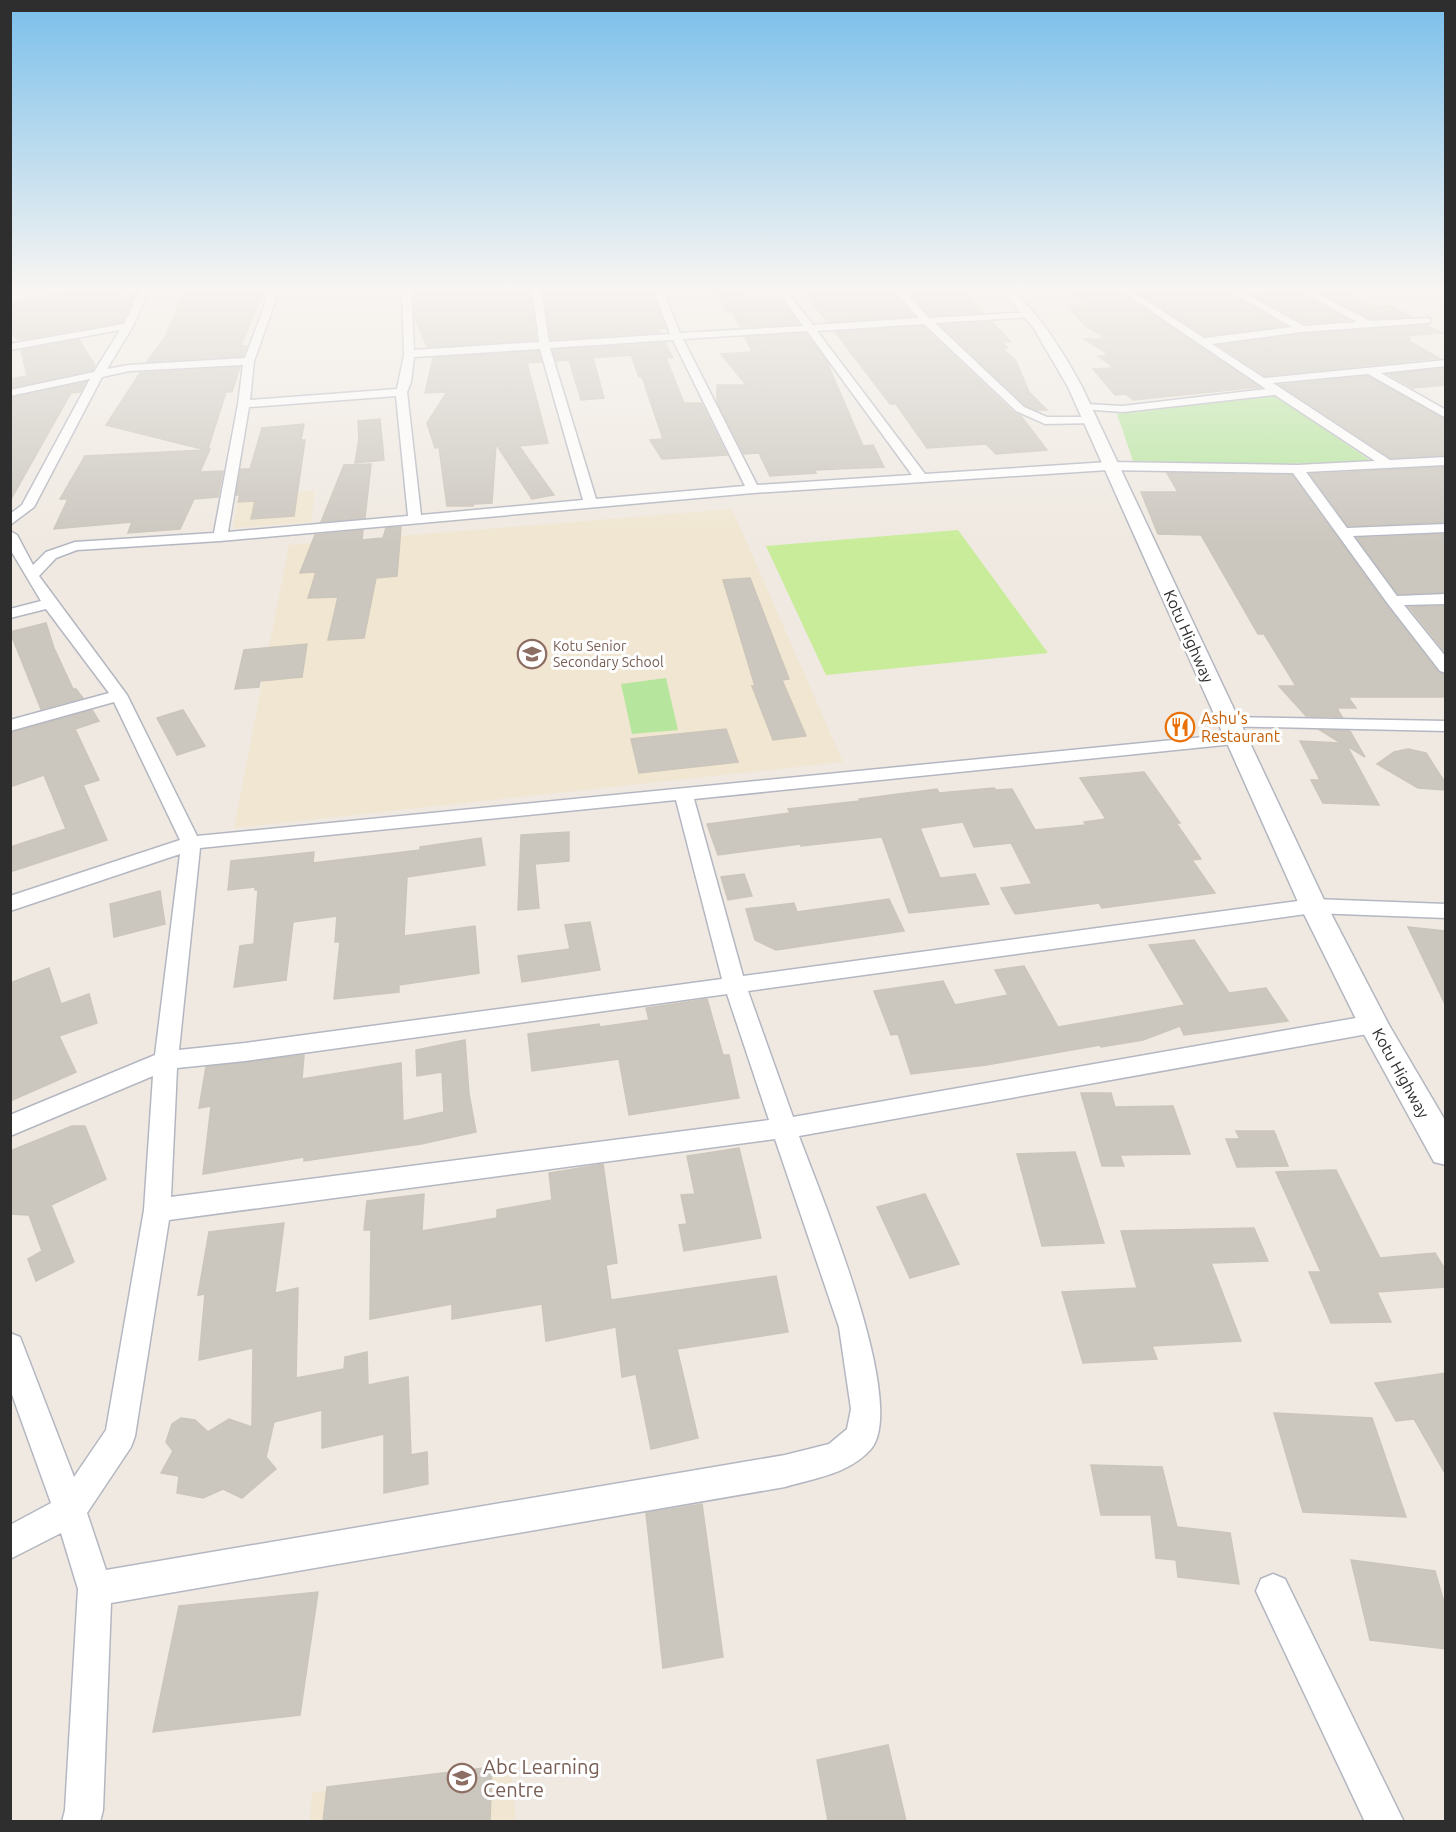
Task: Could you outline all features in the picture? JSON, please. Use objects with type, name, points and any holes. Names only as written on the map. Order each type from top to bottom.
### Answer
[{"type":"street","points":[[10,393],[105,373]]},
{"type":"street","points":[[220,537],[248,373]]},
{"type":"street","points":[[406,373],[405,385],[401,392],[415,519]]},
{"type":"street","points":[[553,373],[591,504]]},
{"type":"street","points":[[695,373],[753,489]]},
{"type":"street","points":[[843,373],[922,480]]},
{"type":"street","points":[[982,373],[1020,409],[1045,420],[1278,391]]},
{"type":"street","name":"Kotu Highway","points":[[1068,373],[1113,466],[1231,731],[1313,906],[1373,1024],[1446,1152]]},
{"type":"street","points":[[1252,373],[1386,463]]},
{"type":"street","points":[[1264,381],[1336,373]]},
{"type":"street","points":[[1375,373],[1446,414]]},
{"type":"street","points":[[10,522],[27,507],[98,375]]},
{"type":"street","points":[[244,404],[401,392]]},
{"type":"street","points":[[10,1543],[70,1510],[120,1436],[157,1210],[166,1060],[191,843],[119,695],[31,575],[25,545],[75,546],[220,537],[753,489],[1113,466],[1298,469],[1446,461]]},
{"type":"street","points":[[1298,469],[1393,601],[1446,668]]},
{"type":"street","points":[[1344,532],[1446,528]]},
{"type":"street","points":[[31,575],[51,555],[75,546]]},
{"type":"street","points":[[1393,601],[1446,599]]},
{"type":"street","points":[[10,614],[50,603]]},
{"type":"street","points":[[10,726],[119,695]]},
{"type":"street","points":[[10,904],[191,843],[684,796],[1231,731],[1446,726]]},
{"type":"street","points":[[95,1588],[784,1471],[837,1457],[861,1437],[866,1409],[853,1327],[735,986],[684,796]]},
{"type":"street","points":[[10,1126],[166,1060],[735,986],[1313,906],[1446,911]]},
{"type":"street","points":[[157,1210],[785,1128],[1373,1024]]},
{"type":"street","points":[[10,1347],[70,1510],[95,1588],[84,1810],[81,1821]]},
{"type":"street","points":[[1273,1591],[1385,1821]]},
{"type":"shaded area","points":[[315,490],[311,522],[233,528],[239,496]]},
{"type":"shaded area","name":"Kotu Senior Secondary School","points":[[732,509],[843,762],[234,828],[289,545]]},
{"type":"shaded area","name":"Abc Learning Centre","points":[[510,1763],[516,1821],[310,1822],[312,1793]]},
{"type":"green space","points":[[1272,393],[1371,461],[1284,464],[1133,461],[1117,414]]},
{"type":"green space","points":[[958,530],[1048,653],[826,675],[766,546]]},
{"type":"green space","points":[[666,678],[678,730],[632,734],[621,684]]},
{"type":"building","points":[[26,373],[77,373],[10,388],[10,379],[27,376]]},
{"type":"building","points":[[140,373],[238,373],[232,392],[226,392],[208,449],[210,449],[200,472],[223,471],[218,497],[194,499],[180,529],[128,533],[132,522],[54,529],[68,499],[60,499],[85,456],[206,450],[106,425]]},
{"type":"building","points":[[429,373],[530,373],[548,443],[519,446],[554,495],[532,499],[496,444],[492,503],[447,506],[439,447],[435,448],[427,423],[447,392],[425,393]]},
{"type":"building","points":[[573,373],[597,373],[604,398],[581,400]]},
{"type":"building","points":[[638,373],[672,373],[684,403],[701,403],[727,455],[662,459],[650,440],[663,439],[642,377],[639,377]]},
{"type":"building","points":[[737,373],[832,373],[863,446],[873,445],[884,467],[814,470],[816,473],[770,476],[759,453],[744,454],[717,402],[717,385],[746,385]]},
{"type":"building","points":[[867,373],[973,373],[1014,413],[1021,416],[1047,450],[996,454],[986,444],[927,448],[896,404],[890,404]]},
{"type":"building","points":[[992,373],[1021,373],[1029,392],[1047,410],[1037,410],[1025,405]]},
{"type":"building","points":[[1097,373],[1240,373],[1260,387],[1133,400],[1126,394],[1115,395]]},
{"type":"building","points":[[1261,373],[1289,373],[1265,376]]},
{"type":"building","points":[[1446,373],[1446,385],[1413,388],[1388,374]]},
{"type":"building","points":[[1368,376],[1446,420],[1446,455],[1391,458],[1280,385]]},
{"type":"building","points":[[86,382],[80,392],[71,393],[10,501],[10,398]]},
{"type":"building","points":[[380,419],[384,460],[355,463],[359,438],[358,421]]},
{"type":"building","points":[[304,424],[301,440],[305,440],[294,516],[251,519],[255,501],[238,502],[240,495],[236,495],[241,469],[250,469],[262,428]]},
{"type":"building","points":[[371,464],[365,518],[321,522],[344,465]]},
{"type":"building","points":[[1446,467],[1446,522],[1348,526],[1310,474]]},
{"type":"building","points":[[1167,473],[1292,475],[1386,605],[1438,672],[1446,675],[1446,697],[1348,697],[1356,708],[1337,708],[1342,717],[1306,716],[1279,686],[1296,686],[1264,634],[1258,634],[1201,535],[1158,534],[1141,492],[1178,492]]},
{"type":"building","points":[[401,527],[397,576],[376,578],[364,638],[328,640],[338,597],[308,598],[316,572],[300,573],[315,535],[363,530],[362,540],[383,538],[386,528]]},
{"type":"building","points":[[1446,534],[1446,592],[1398,594],[1357,538]]},
{"type":"building","points":[[750,578],[789,679],[782,680],[806,736],[773,740],[752,686],[755,686],[723,580]]},
{"type":"building","points":[[1446,606],[1446,653],[1409,607]]},
{"type":"building","points":[[46,623],[54,648],[73,689],[76,689],[83,698],[41,709],[10,632]]},
{"type":"building","points":[[307,644],[302,677],[260,681],[259,687],[235,689],[244,650]]},
{"type":"building","points":[[92,710],[99,721],[75,729],[99,780],[83,785],[107,840],[10,872],[10,847],[66,829],[44,775],[10,787],[10,733]]},
{"type":"building","points":[[183,710],[205,746],[177,755],[157,718]]},
{"type":"building","points":[[726,729],[738,762],[639,773],[631,739]]},
{"type":"building","points":[[1320,730],[1350,731],[1365,757],[1347,746],[1379,805],[1323,803],[1311,780],[1320,780],[1300,741],[1341,743]]},
{"type":"building","points":[[1408,749],[1426,753],[1446,784],[1446,790],[1418,788],[1377,764],[1394,752]]},
{"type":"building","points":[[1144,772],[1180,823],[1176,823],[1201,859],[1192,860],[1215,893],[1102,908],[1099,903],[1015,914],[1001,888],[1032,884],[1011,843],[974,847],[963,822],[920,828],[940,878],[975,874],[989,904],[909,913],[882,837],[801,846],[800,844],[718,855],[707,824],[790,813],[788,809],[937,789],[939,793],[994,788],[996,790],[1012,789],[1035,830],[1086,825],[1084,822],[1106,819],[1080,778]]},
{"type":"building","points":[[569,832],[569,861],[535,864],[539,908],[518,910],[521,835]]},
{"type":"building","points":[[481,838],[485,865],[407,877],[404,936],[475,926],[479,973],[399,985],[399,992],[334,999],[340,942],[335,942],[337,916],[293,922],[286,980],[234,987],[240,946],[254,944],[258,890],[255,890],[255,887],[228,890],[231,861],[314,852],[313,863],[420,850],[420,847]]},
{"type":"building","points":[[744,874],[752,896],[728,900],[721,877]]},
{"type":"building","points":[[160,891],[165,924],[114,937],[110,904]]},
{"type":"building","points":[[889,899],[904,931],[776,950],[755,940],[746,909],[794,903],[797,912]]},
{"type":"building","points":[[590,922],[600,970],[522,982],[518,956],[570,949],[565,925]]},
{"type":"building","points":[[1408,927],[1445,931],[1445,1004]]},
{"type":"building","points":[[1194,940],[1229,993],[1266,988],[1288,1021],[1184,1035],[1180,1026],[1143,1040],[1101,1047],[1100,1045],[986,1065],[911,1074],[898,1034],[891,1035],[874,991],[943,981],[955,1005],[1008,995],[995,970],[1024,966],[1058,1027],[1185,1005],[1149,945]]},
{"type":"building","points":[[49,968],[61,1004],[89,994],[97,1023],[59,1036],[76,1072],[10,1101],[10,983]]},
{"type":"building","points":[[707,999],[723,1055],[729,1055],[739,1098],[629,1115],[619,1059],[532,1071],[528,1034],[649,1020],[646,1008]]},
{"type":"building","points":[[465,1040],[469,1094],[476,1132],[421,1144],[304,1161],[304,1157],[203,1174],[211,1106],[199,1108],[206,1067],[304,1055],[302,1079],[401,1063],[403,1121],[444,1112],[442,1072],[417,1076],[416,1050]]},
{"type":"building","points":[[1081,1093],[1111,1093],[1115,1107],[1173,1106],[1190,1154],[1120,1155],[1124,1166],[1102,1166]]},
{"type":"building","points":[[72,1126],[85,1126],[106,1179],[51,1205],[74,1262],[36,1281],[28,1259],[42,1251],[29,1215],[10,1214],[10,1151]]},
{"type":"building","points":[[1236,1131],[1274,1131],[1288,1166],[1237,1167],[1226,1139],[1240,1139]]},
{"type":"building","points":[[739,1148],[761,1238],[684,1251],[679,1225],[687,1224],[681,1195],[695,1194],[687,1156]]},
{"type":"building","points":[[1075,1152],[1104,1243],[1042,1246],[1017,1154]]},
{"type":"building","points":[[603,1164],[617,1263],[606,1265],[611,1300],[776,1276],[788,1332],[677,1349],[698,1438],[651,1449],[636,1374],[622,1377],[616,1327],[546,1341],[542,1304],[452,1319],[452,1304],[370,1319],[371,1230],[364,1230],[367,1201],[424,1194],[422,1231],[497,1218],[497,1210],[552,1200],[549,1173]]},
{"type":"building","points":[[1336,1170],[1380,1258],[1435,1253],[1446,1271],[1446,1287],[1377,1292],[1391,1322],[1331,1323],[1309,1272],[1321,1272],[1276,1172]]},
{"type":"building","points":[[925,1194],[959,1264],[910,1278],[877,1207]]},
{"type":"building","points":[[284,1223],[275,1293],[298,1288],[296,1378],[344,1369],[345,1357],[367,1352],[368,1385],[408,1377],[411,1455],[427,1452],[428,1484],[384,1493],[384,1434],[322,1448],[322,1410],[274,1422],[266,1457],[276,1469],[242,1498],[223,1489],[203,1498],[177,1493],[179,1476],[161,1473],[173,1451],[166,1442],[172,1424],[181,1418],[195,1420],[208,1432],[229,1419],[252,1427],[253,1348],[199,1360],[205,1294],[198,1295],[209,1232]]},
{"type":"building","points":[[1254,1228],[1268,1261],[1211,1263],[1241,1341],[1152,1346],[1157,1359],[1083,1363],[1062,1292],[1137,1288],[1121,1231]]},
{"type":"building","points":[[1446,1373],[1446,1475],[1414,1419],[1396,1421],[1375,1383]]},
{"type":"building","points":[[1274,1413],[1372,1418],[1406,1517],[1303,1512]]},
{"type":"building","points":[[1091,1465],[1162,1467],[1177,1527],[1230,1533],[1239,1584],[1178,1577],[1176,1560],[1156,1558],[1151,1515],[1101,1515]]},
{"type":"building","points":[[702,1504],[723,1657],[663,1668],[646,1513]]},
{"type":"building","points":[[1351,1560],[1435,1571],[1446,1609],[1446,1649],[1370,1640]]},
{"type":"building","points":[[318,1592],[300,1715],[153,1732],[179,1606]]},
{"type":"building","points":[[888,1745],[906,1821],[828,1821],[817,1760]]},
{"type":"building","name":"Abc Learning Centre","points":[[492,1767],[490,1821],[323,1821],[327,1787]]},
{"type":"place","name":"Kotu Senior Secondary School","points":[[532,654]]},
{"type":"place","name":"Ashu's Restaurant","points":[[1180,727]]},
{"type":"place","name":"Abc Learning Centre","points":[[462,1778]]}]
